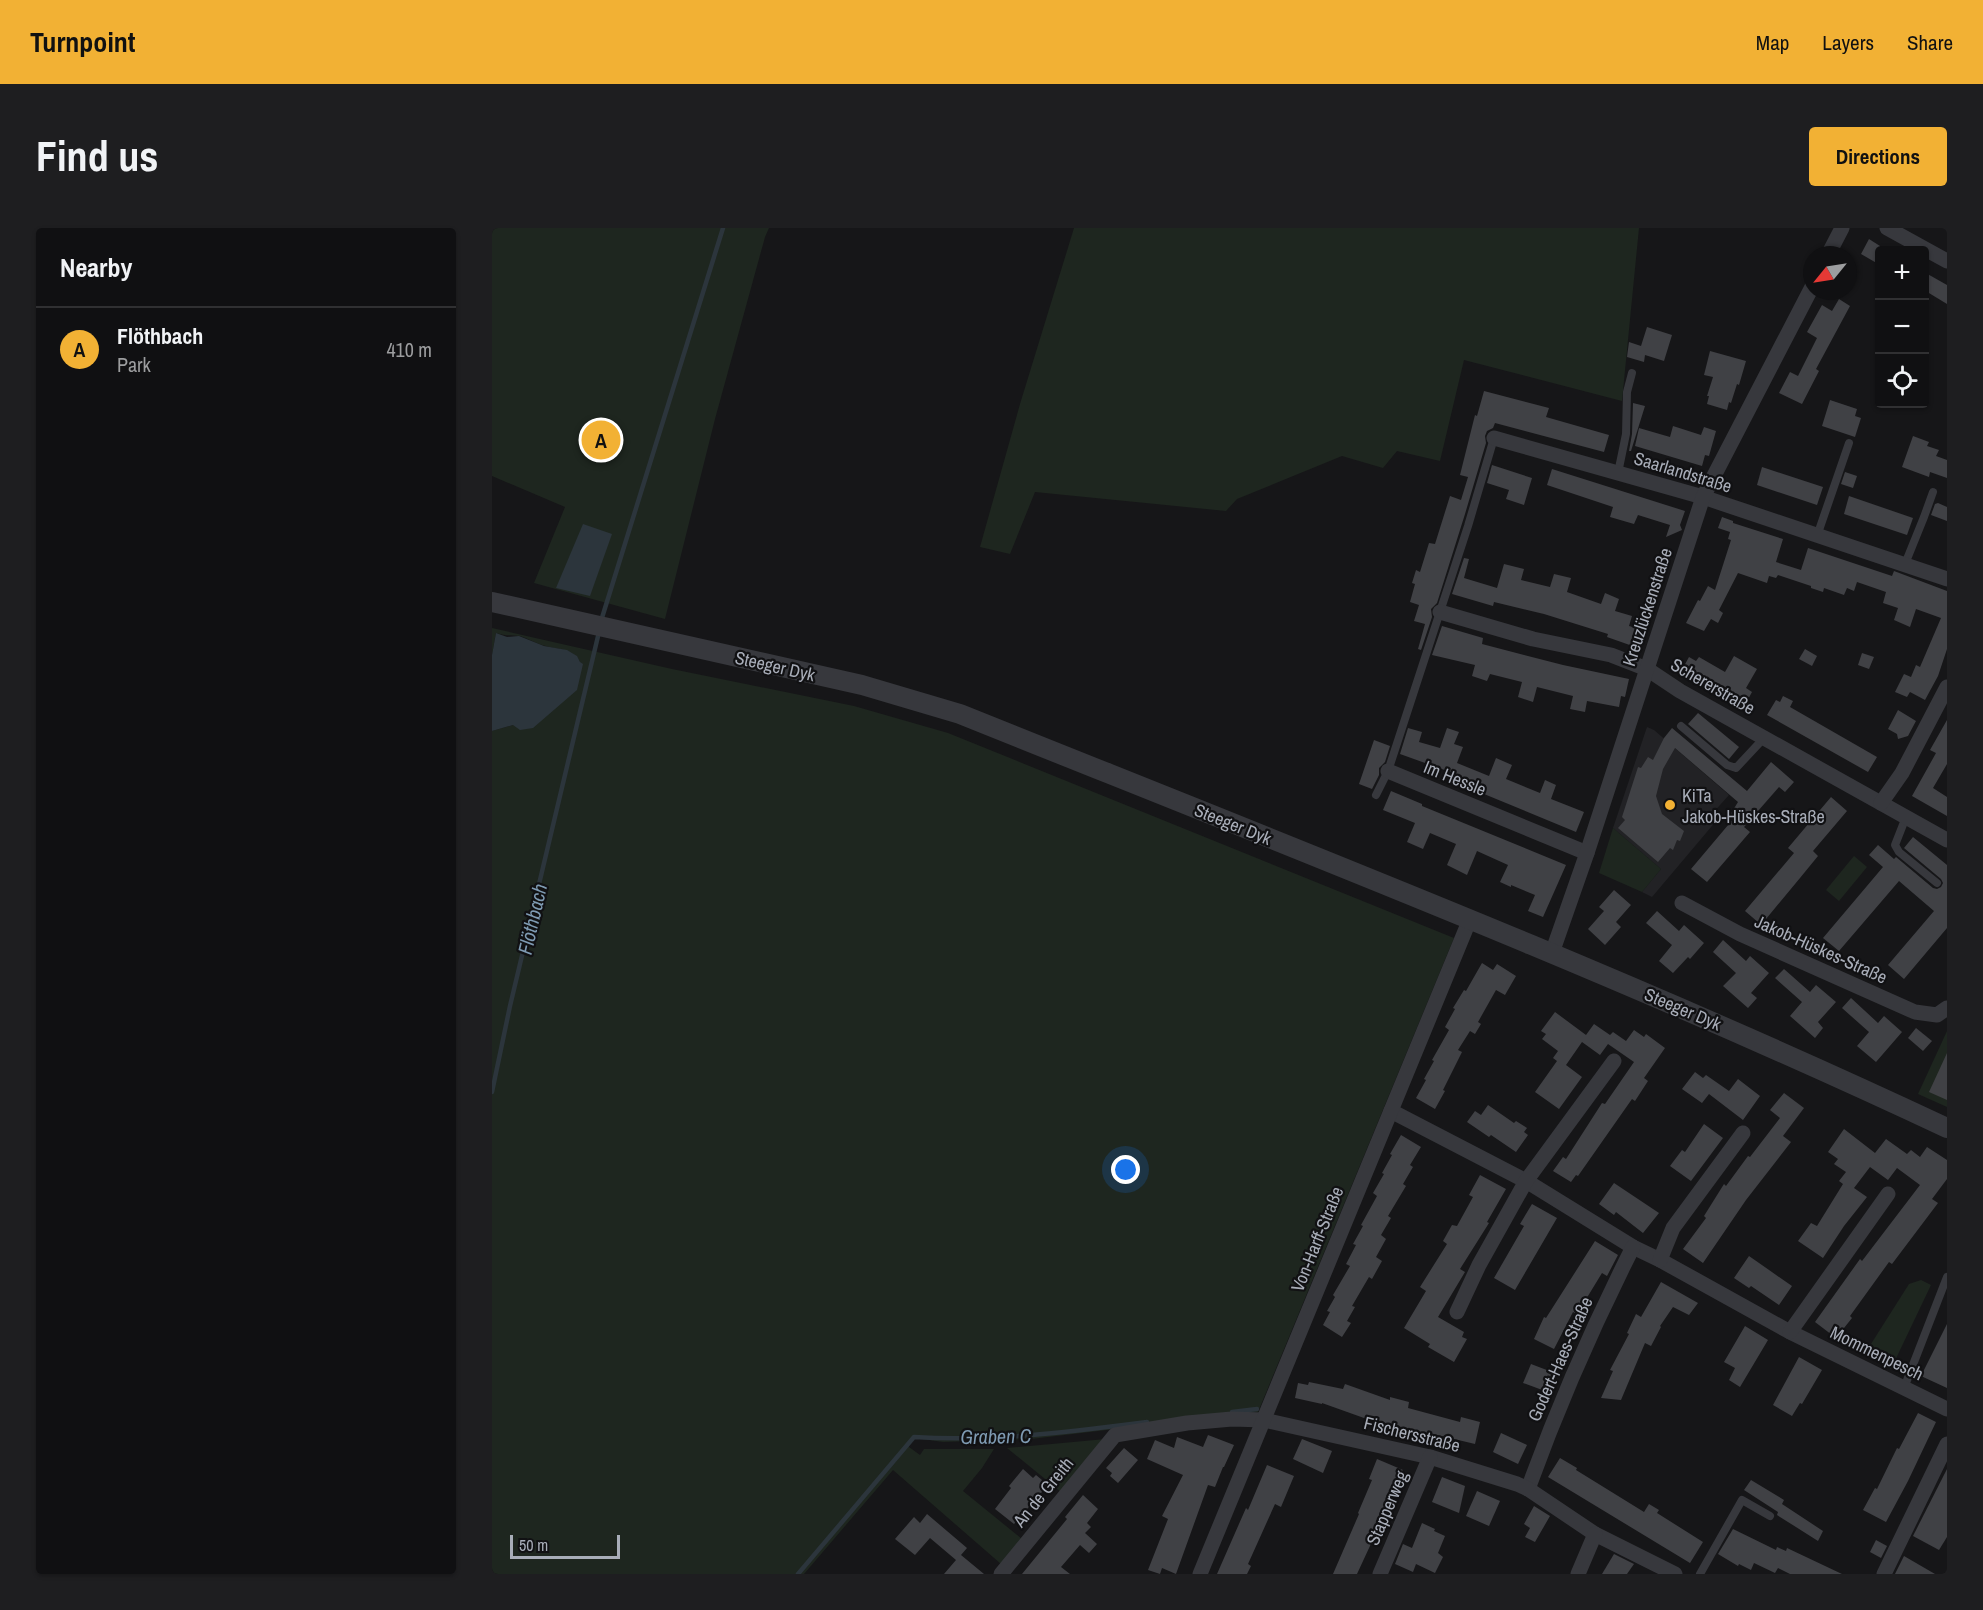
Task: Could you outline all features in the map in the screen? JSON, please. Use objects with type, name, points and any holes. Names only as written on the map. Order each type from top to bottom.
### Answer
[{"type":"street","points":[[1833,246],[1842,228]]},
{"type":"street","points":[[1887,228],[1947,261]]},
{"type":"street","name":"Kreuzlückenstraße","points":[[1552,953],[1587,853],[1702,497],[1805,300]]},
{"type":"street","name":"Saarlandstraße","points":[[1494,438],[1702,497],[1947,579]]},
{"type":"street","name":"Steeger Dyk","points":[[492,602],[862,685],[960,714],[1552,953],[1782,1052],[1947,1128]]},
{"type":"street","name":"Schererstraße","points":[[1440,612],[1533,639],[1611,655],[1647,669],[1680,691],[1947,840]]},
{"type":"street","points":[[1881,802],[1902,773],[1947,687]]},
{"type":"street","name":"Im Hessle","points":[[1388,771],[1587,853]]},
{"type":"street","name":"Jakob-Hüskes-Straße","points":[[1682,903],[1740,934],[1915,1012],[1937,1015],[1947,1008]]},
{"type":"street","name":"Von-Harff-Straße","points":[[1200,1574],[1470,919]]},
{"type":"street","points":[[1457,1312],[1479,1265],[1526,1181],[1614,1061]]},
{"type":"street","name":"Mommenpesch","points":[[1391,1111],[1526,1181],[1633,1247],[1790,1332],[1947,1409]]},
{"type":"street","points":[[1660,1260],[1673,1228],[1743,1133]]},
{"type":"street","points":[[1790,1332],[1888,1194]]},
{"type":"street","name":"Godert-Haes-Straße","points":[[1528,1489],[1596,1320],[1633,1247]]},
{"type":"street","name":"Fischersstraße","points":[[1115,1435],[1187,1423],[1232,1419],[1264,1420],[1430,1457],[1528,1489],[1595,1534],[1675,1574]]},
{"type":"street","name":"An de Greith","points":[[1001,1574],[1115,1435]]},
{"type":"street","points":[[1884,1574],[1947,1444]]},
{"type":"street","name":"Stapperweg","points":[[1380,1574],[1430,1457]]},
{"type":"street","points":[[1578,1574],[1595,1534]]},
{"type":"lane","points":[[1618,473],[1626,434],[1627,392],[1632,373]]},
{"type":"lane","name":"Saarlandstraße","points":[[1440,612],[1494,438]]},
{"type":"lane","points":[[1817,536],[1849,443]]},
{"type":"lane","points":[[1905,564],[1933,492]]},
{"type":"lane","points":[[1376,795],[1388,771],[1440,612]]},
{"type":"lane","points":[[1681,726],[1727,765],[1736,768],[1764,738]]},
{"type":"lane","points":[[1906,817],[1895,845],[1899,852],[1937,883]]},
{"type":"lane","points":[[1904,1388],[1947,1277]]},
{"type":"lane","points":[[1700,1574],[1742,1500],[1770,1516]]},
{"type":"shaded area","points":[[492,228],[769,228],[715,419],[665,619],[534,583],[565,507],[492,476]]},
{"type":"shaded area","points":[[1074,228],[1639,228],[1622,401],[1464,360],[1440,461],[1397,451],[1383,468],[1342,456],[1237,499],[1226,511],[1035,492],[1010,554],[980,547],[1020,404]]},
{"type":"shaded area","points":[[583,524],[612,534],[590,596],[556,588]]},
{"type":"shaded area","points":[[492,628],[672,669],[854,706],[948,733],[1454,938],[1258,1412],[1031,1439],[943,1442],[915,1438],[909,1447],[920,1455],[924,1449],[994,1449],[963,1491],[1022,1539],[1001,1564],[893,1470],[804,1574],[492,1574],[492,731],[513,725],[580,662],[568,651],[542,645],[520,636],[496,633],[492,655]]},
{"type":"shaded area","points":[[496,633],[507,637],[519,636],[544,646],[567,650],[577,656],[583,664],[577,690],[533,728],[520,730],[513,725],[492,731],[492,655]]},
{"type":"shaded area","name":"KiTa Jakob-Hüskes-Straße","points":[[1647,727],[1654,730],[1729,795],[1711,815],[1717,820],[1652,897],[1642,892],[1661,869],[1613,828]]},
{"type":"shaded area","points":[[1613,828],[1661,869],[1642,892],[1599,873]]},
{"type":"shaded area","points":[[1854,856],[1867,867],[1839,901],[1826,890]]},
{"type":"shaded area","points":[[1947,1031],[1947,1107],[1918,1094]]},
{"type":"shaded area","points":[[1921,1280],[1931,1285],[1891,1369],[1864,1355],[1909,1284]]},
{"type":"shaded area","points":[[1106,1439],[1061,1492],[1007,1448]]},
{"type":"building","points":[[1869,239],[1880,246],[1875,246],[1875,262],[1861,254]]},
{"type":"building","points":[[1929,275],[1947,285],[1947,304],[1929,293]]},
{"type":"building","points":[[1838,300],[1850,306],[1816,369],[1819,371],[1802,404],[1779,393],[1790,372],[1798,376],[1817,338],[1807,332],[1822,305],[1832,311]]},
{"type":"building","points":[[1647,327],[1672,335],[1664,361],[1645,355],[1644,362],[1627,357],[1629,342],[1641,346]]},
{"type":"building","points":[[1710,351],[1746,361],[1739,385],[1737,384],[1727,410],[1707,404],[1713,377],[1704,375]]},
{"type":"building","points":[[1484,391],[1549,408],[1546,417],[1609,435],[1604,452],[1495,423],[1493,428],[1487,431],[1486,443],[1465,514],[1437,603],[1431,609],[1432,617],[1421,650],[1418,649],[1425,624],[1414,621],[1419,605],[1410,602],[1415,584],[1412,583],[1416,570],[1420,572],[1429,543],[1435,544],[1450,496],[1461,500],[1468,477],[1460,475],[1475,415],[1477,416]]},
{"type":"building","points":[[1830,400],[1857,409],[1855,416],[1861,418],[1855,437],[1822,426]]},
{"type":"building","points":[[1633,403],[1645,406],[1631,451],[1629,451],[1632,434]]},
{"type":"building","points":[[1673,426],[1701,435],[1704,427],[1716,431],[1709,456],[1705,455],[1702,466],[1635,446],[1639,428],[1670,437]]},
{"type":"building","points":[[1913,436],[1929,442],[1927,446],[1939,450],[1936,456],[1947,460],[1947,478],[1930,472],[1929,477],[1902,467]]},
{"type":"building","points":[[1492,465],[1532,478],[1524,505],[1506,499],[1509,490],[1487,483]]},
{"type":"building","points":[[1762,467],[1823,487],[1817,505],[1757,485]]},
{"type":"building","points":[[1552,469],[1685,511],[1680,525],[1682,530],[1666,537],[1670,525],[1638,515],[1634,524],[1610,517],[1613,507],[1547,485]]},
{"type":"building","points":[[1845,472],[1857,476],[1853,488],[1841,484]]},
{"type":"building","points":[[1849,496],[1913,518],[1907,535],[1844,514]]},
{"type":"building","points":[[1935,504],[1947,507],[1947,521],[1931,515]]},
{"type":"building","points":[[1722,517],[1733,523],[1783,539],[1776,562],[1801,570],[1808,548],[1892,576],[1894,571],[1947,591],[1947,649],[1938,676],[1925,700],[1910,692],[1907,697],[1895,692],[1904,674],[1911,677],[1916,665],[1920,667],[1941,618],[1916,609],[1910,627],[1894,620],[1898,608],[1883,603],[1886,592],[1857,582],[1854,591],[1847,588],[1844,595],[1824,588],[1823,592],[1778,575],[1776,578],[1769,576],[1767,583],[1738,573],[1719,610],[1723,613],[1718,623],[1711,619],[1704,631],[1686,623],[1708,586],[1715,590],[1731,540],[1728,539],[1730,532],[1718,528]]},
{"type":"building","points":[[1464,558],[1469,559],[1464,578],[1497,588],[1504,564],[1524,569],[1521,580],[1550,587],[1554,574],[1571,578],[1567,592],[1601,604],[1605,593],[1619,599],[1615,611],[1632,616],[1629,626],[1647,631],[1641,649],[1607,637],[1608,634],[1544,614],[1494,602],[1493,606],[1452,594]]},
{"type":"building","points":[[1442,626],[1483,638],[1482,644],[1629,679],[1625,697],[1621,696],[1619,707],[1587,701],[1585,712],[1570,709],[1573,696],[1537,687],[1533,702],[1518,697],[1522,682],[1490,674],[1487,681],[1472,676],[1475,665],[1432,655]]},
{"type":"building","points":[[1805,649],[1817,656],[1812,666],[1799,659]]},
{"type":"building","points":[[1862,653],[1874,657],[1869,669],[1858,665]]},
{"type":"building","points":[[1734,656],[1757,669],[1746,688],[1752,692],[1746,703],[1683,668],[1689,657],[1696,661],[1699,657],[1725,672]]},
{"type":"building","points":[[1783,696],[1793,701],[1790,707],[1877,757],[1868,772],[1767,715],[1776,700],[1780,702]]},
{"type":"building","points":[[1898,710],[1916,721],[1908,736],[1898,739],[1897,734],[1888,729]]},
{"type":"building","points":[[1698,713],[1739,747],[1729,759],[1688,724]]},
{"type":"building","points":[[1947,720],[1947,764],[1933,788],[1947,797],[1947,816],[1912,796],[1936,753],[1930,750]]},
{"type":"building","points":[[1408,728],[1422,732],[1419,742],[1440,748],[1447,728],[1459,732],[1454,744],[1463,747],[1457,763],[1489,776],[1496,758],[1512,765],[1506,779],[1540,793],[1545,780],[1556,785],[1551,799],[1584,812],[1576,832],[1450,780],[1453,773],[1400,754]]},
{"type":"building","points":[[1672,728],[1747,791],[1771,762],[1794,782],[1785,792],[1779,787],[1744,827],[1750,832],[1707,882],[1691,869],[1734,818],[1730,815],[1738,802],[1675,748],[1663,769],[1656,796],[1662,814],[1684,831],[1680,841],[1677,840],[1673,850],[1670,848],[1658,862],[1618,828],[1625,820],[1622,817],[1638,767],[1641,768],[1648,757],[1653,760]]},
{"type":"building","points":[[1374,740],[1390,746],[1372,789],[1359,784]]},
{"type":"building","points":[[1391,791],[1566,865],[1543,917],[1528,911],[1535,895],[1500,882],[1508,865],[1477,851],[1467,875],[1447,865],[1456,844],[1430,833],[1423,849],[1407,842],[1415,823],[1383,810]]},
{"type":"building","points":[[1831,797],[1847,811],[1813,851],[1818,856],[1766,919],[1764,918],[1759,923],[1745,911],[1794,853],[1788,848]]},
{"type":"building","points":[[1913,837],[1947,865],[1947,928],[1904,979],[1888,965],[1934,911],[1899,881],[1839,951],[1823,938],[1883,867],[1869,855],[1878,845],[1933,888],[1941,887],[1943,883],[1941,879],[1904,848]]},
{"type":"building","points":[[1614,890],[1631,905],[1616,922],[1621,927],[1605,945],[1588,929],[1604,911],[1599,907]]},
{"type":"building","points":[[1657,911],[1679,931],[1684,925],[1704,943],[1673,973],[1659,961],[1672,945],[1646,923]]},
{"type":"building","points":[[1723,940],[1746,961],[1750,956],[1769,973],[1751,993],[1757,998],[1748,1008],[1723,986],[1736,973],[1713,952]]},
{"type":"building","points":[[1482,963],[1493,970],[1497,964],[1516,976],[1505,995],[1496,990],[1478,1022],[1481,1024],[1475,1034],[1470,1031],[1458,1050],[1462,1052],[1435,1109],[1416,1098],[1434,1061],[1432,1060],[1449,1030],[1445,1027],[1455,1009],[1453,1008]]},
{"type":"building","points":[[1784,969],[1810,992],[1816,985],[1836,1002],[1818,1022],[1823,1028],[1815,1038],[1790,1016],[1802,1002],[1775,978]]},
{"type":"building","points":[[1851,998],[1878,1023],[1884,1016],[1902,1032],[1876,1062],[1857,1046],[1869,1032],[1842,1008]]},
{"type":"building","points":[[1555,1012],[1586,1035],[1594,1024],[1610,1035],[1613,1032],[1626,1041],[1634,1030],[1644,1037],[1646,1034],[1665,1048],[1644,1078],[1648,1081],[1635,1101],[1632,1099],[1578,1176],[1576,1175],[1571,1182],[1553,1171],[1563,1157],[1566,1159],[1602,1103],[1605,1104],[1634,1062],[1608,1044],[1600,1055],[1582,1042],[1566,1065],[1582,1077],[1559,1109],[1535,1092],[1557,1061],[1553,1058],[1558,1051],[1542,1039],[1546,1034],[1541,1031]]},
{"type":"building","points":[[1916,1028],[1932,1041],[1923,1051],[1908,1038]]},
{"type":"building","points":[[1947,1053],[1947,1100],[1929,1092]]},
{"type":"building","points":[[1695,1072],[1703,1078],[1706,1075],[1729,1091],[1738,1079],[1760,1096],[1743,1120],[1709,1094],[1702,1103],[1682,1089]]},
{"type":"building","points":[[1784,1093],[1804,1108],[1783,1136],[1791,1142],[1746,1200],[1703,1263],[1683,1249],[1706,1218],[1704,1216],[1724,1184],[1726,1186],[1780,1118],[1770,1110]]},
{"type":"building","points":[[1488,1105],[1514,1123],[1516,1121],[1527,1128],[1524,1132],[1528,1135],[1516,1152],[1467,1122],[1475,1111],[1481,1115]]},
{"type":"building","points":[[1704,1124],[1723,1138],[1691,1181],[1670,1166],[1682,1150],[1685,1152]]},
{"type":"building","points":[[1844,1129],[1875,1153],[1886,1139],[1907,1154],[1911,1150],[1920,1157],[1927,1147],[1947,1160],[1947,1179],[1932,1199],[1938,1203],[1892,1264],[1889,1262],[1836,1338],[1815,1322],[1860,1259],[1862,1261],[1920,1185],[1897,1168],[1888,1180],[1870,1167],[1854,1188],[1867,1197],[1823,1258],[1798,1241],[1811,1223],[1817,1226],[1843,1184],[1839,1181],[1846,1172],[1834,1164],[1838,1159],[1828,1152]]},
{"type":"building","points":[[1401,1135],[1421,1147],[1410,1165],[1413,1167],[1403,1184],[1406,1186],[1388,1216],[1391,1218],[1381,1235],[1386,1239],[1376,1257],[1382,1261],[1372,1279],[1369,1277],[1352,1306],[1355,1307],[1347,1321],[1351,1323],[1342,1337],[1323,1325],[1330,1312],[1327,1311],[1335,1297],[1333,1295],[1350,1266],[1346,1264],[1356,1245],[1353,1244],[1377,1196],[1373,1193]]},
{"type":"building","points":[[1480,1175],[1506,1189],[1487,1222],[1489,1223],[1460,1269],[1465,1272],[1438,1317],[1464,1332],[1462,1337],[1467,1339],[1454,1362],[1428,1347],[1430,1344],[1404,1328],[1426,1291],[1420,1287],[1447,1244],[1443,1241],[1452,1225],[1457,1226],[1473,1197],[1469,1195]]},
{"type":"building","points":[[1614,1183],[1659,1213],[1643,1233],[1616,1212],[1614,1215],[1599,1204]]},
{"type":"building","points":[[1532,1204],[1557,1218],[1515,1290],[1494,1278],[1524,1226],[1520,1224]]},
{"type":"building","points":[[1595,1241],[1618,1255],[1607,1276],[1602,1273],[1577,1314],[1573,1312],[1554,1349],[1534,1339],[1544,1317],[1546,1318]]},
{"type":"building","points":[[1749,1256],[1792,1286],[1779,1305],[1751,1286],[1749,1288],[1734,1278]]},
{"type":"building","points":[[1661,1282],[1698,1303],[1689,1315],[1673,1307],[1660,1326],[1651,1346],[1645,1343],[1621,1400],[1601,1398],[1613,1371],[1610,1370],[1629,1334],[1627,1333],[1636,1314],[1641,1317]]},
{"type":"building","points":[[1947,1324],[1947,1388],[1921,1376]]},
{"type":"building","points":[[1745,1326],[1768,1340],[1740,1387],[1729,1380],[1735,1368],[1724,1362]]},
{"type":"building","points":[[1799,1357],[1822,1370],[1802,1404],[1800,1403],[1792,1416],[1773,1405]]},
{"type":"building","points":[[1531,1364],[1552,1372],[1545,1391],[1523,1383]]},
{"type":"building","points":[[1309,1382],[1343,1389],[1345,1384],[1390,1400],[1390,1397],[1409,1402],[1408,1408],[1460,1422],[1461,1417],[1480,1422],[1475,1444],[1429,1433],[1428,1436],[1418,1431],[1364,1418],[1322,1403],[1295,1398],[1298,1383],[1308,1385]]},
{"type":"building","points":[[1918,1413],[1936,1422],[1886,1522],[1863,1510],[1875,1488],[1877,1489],[1897,1448],[1899,1449]]},
{"type":"building","points":[[1501,1433],[1527,1445],[1518,1464],[1493,1452]]},
{"type":"building","points":[[1208,1435],[1234,1445],[1215,1487],[1208,1485],[1176,1574],[1162,1568],[1160,1574],[1148,1570],[1168,1519],[1162,1516],[1183,1475],[1147,1459],[1155,1440],[1174,1448],[1177,1437],[1203,1447]]},
{"type":"building","points":[[1302,1439],[1332,1451],[1323,1473],[1293,1459]]},
{"type":"building","points":[[1124,1448],[1138,1460],[1118,1483],[1110,1476],[1112,1473],[1106,1468]]},
{"type":"building","points":[[1560,1458],[1644,1512],[1649,1504],[1659,1510],[1657,1513],[1703,1542],[1690,1563],[1548,1477]]},
{"type":"building","points":[[1377,1459],[1403,1470],[1357,1574],[1333,1574],[1359,1514]]},
{"type":"building","points":[[1267,1465],[1294,1476],[1281,1507],[1275,1504],[1248,1564],[1251,1566],[1247,1574],[1217,1574],[1246,1508],[1248,1510]]},
{"type":"building","points":[[1023,1469],[1033,1478],[1036,1475],[1048,1485],[1014,1524],[995,1509]]},
{"type":"building","points":[[1947,1469],[1947,1537],[1939,1550],[1913,1536]]},
{"type":"building","points":[[1442,1477],[1465,1486],[1459,1513],[1432,1502]]},
{"type":"building","points":[[1751,1480],[1784,1500],[1782,1504],[1823,1531],[1818,1541],[1777,1515],[1778,1512],[1744,1490]]},
{"type":"building","points":[[1477,1491],[1500,1501],[1489,1526],[1466,1516]]},
{"type":"building","points":[[1083,1495],[1098,1509],[1087,1523],[1091,1527],[1085,1533],[1097,1544],[1089,1553],[1080,1545],[1061,1567],[1070,1574],[1022,1574],[1067,1519],[1065,1517]]},
{"type":"building","points":[[1534,1506],[1550,1516],[1535,1542],[1525,1537],[1530,1528],[1524,1524]]},
{"type":"building","points":[[927,1514],[967,1548],[961,1555],[984,1574],[944,1574],[956,1560],[930,1538],[915,1555],[895,1539],[914,1517],[920,1523]]},
{"type":"building","points":[[1422,1523],[1445,1536],[1438,1553],[1443,1557],[1435,1573],[1416,1564],[1413,1572],[1395,1564],[1403,1544],[1412,1548]]},
{"type":"building","points":[[1733,1529],[1776,1550],[1777,1547],[1786,1551],[1787,1548],[1842,1574],[1790,1574],[1778,1568],[1775,1573],[1754,1563],[1751,1570],[1739,1564],[1738,1566],[1718,1554]]},
{"type":"building","points":[[1876,1540],[1887,1546],[1881,1558],[1870,1552]]},
{"type":"building","points":[[1614,1554],[1634,1564],[1627,1574],[1602,1574]]},
{"type":"building","points":[[1904,1556],[1935,1574],[1895,1574]]},
{"type":"waterway","name":"Flöthbach","points":[[601,621],[723,228]]},
{"type":"waterway","name":"Flöthbach","points":[[492,1092],[510,1006],[599,632]]},
{"type":"waterway","name":"Graben C","points":[[1232,1412],[1257,1409]]},
{"type":"waterway","name":"Graben C","points":[[798,1574],[914,1437],[1001,1437],[1147,1422]]},
{"type":"place","name":"Flöthbach","points":[[601,440]]},
{"type":"place","name":"KiTa Jakob-Hüskes-Straße","points":[[1670,805]]}]
